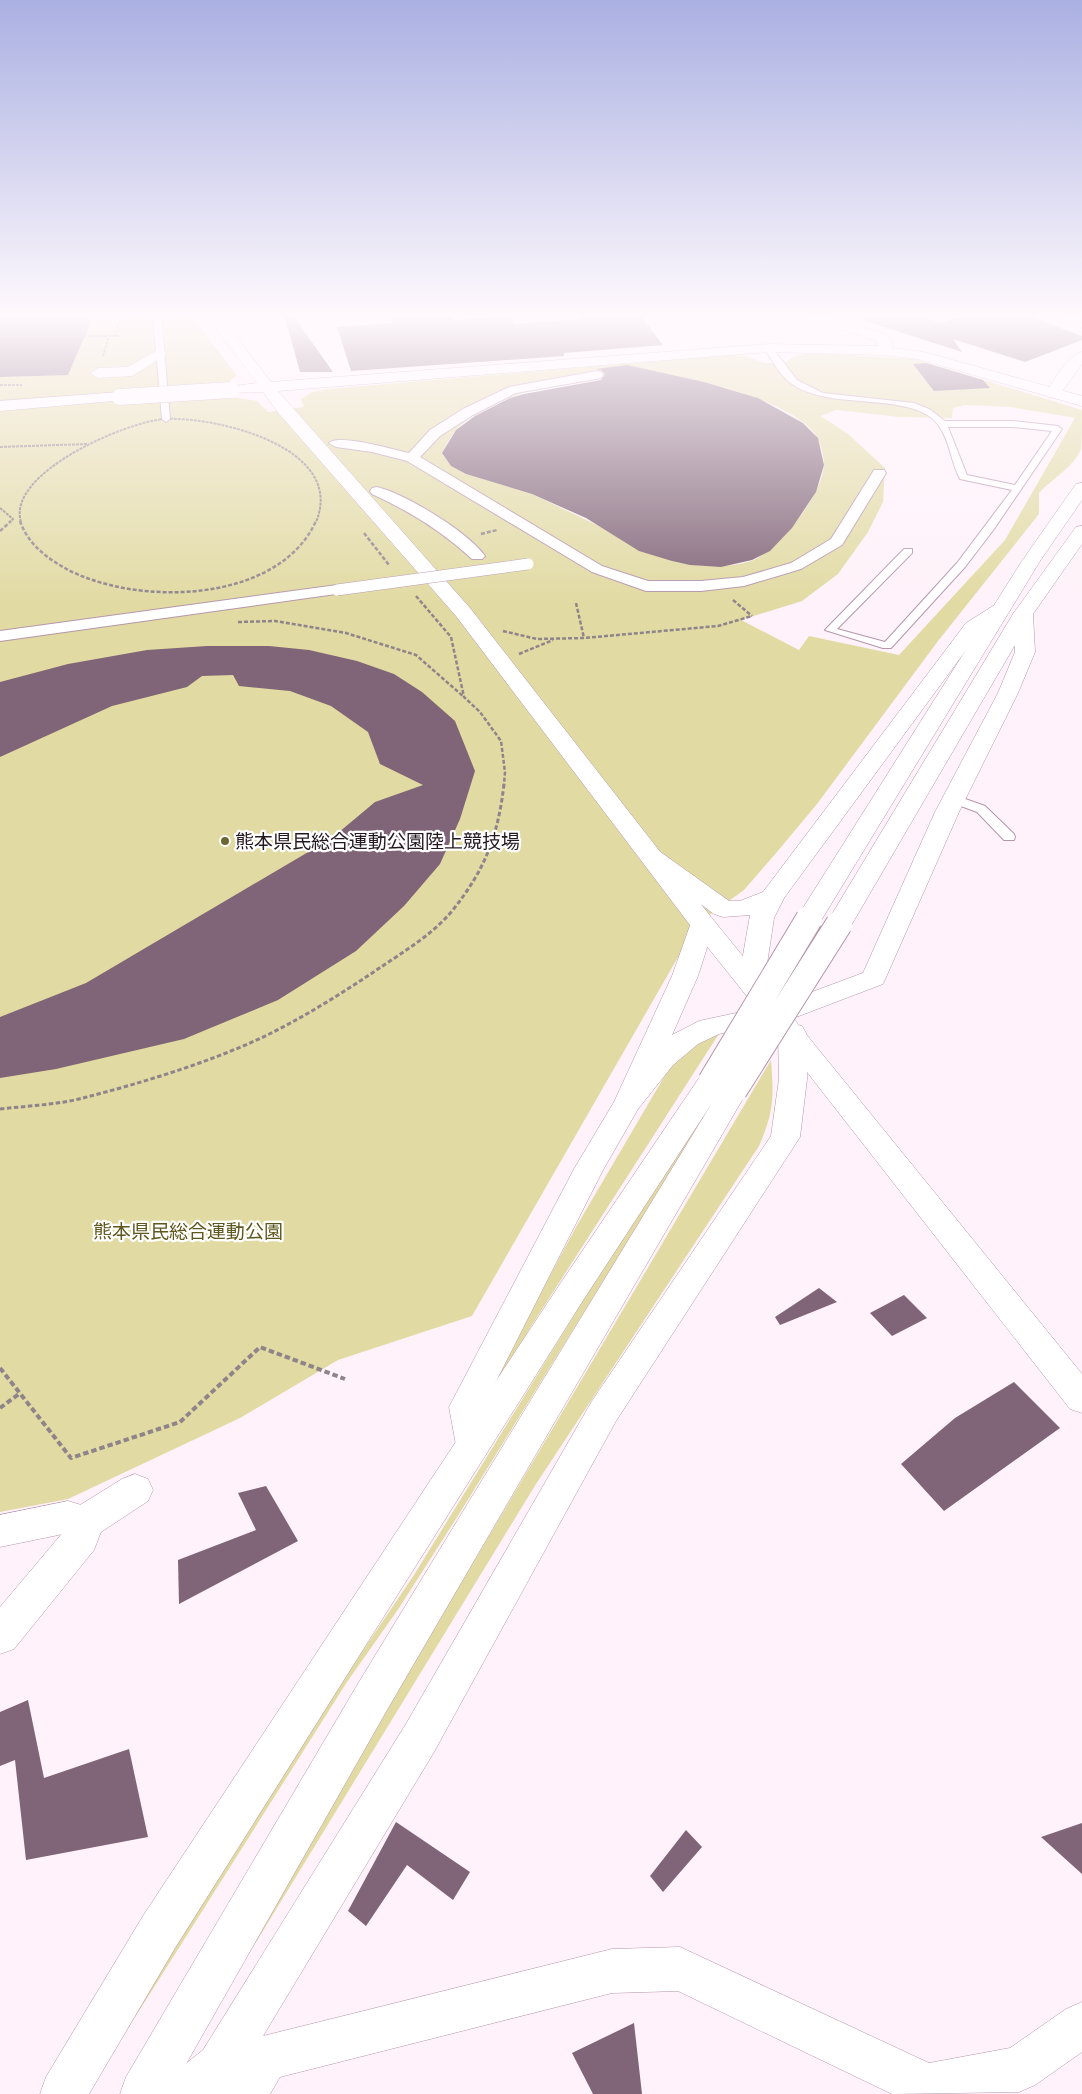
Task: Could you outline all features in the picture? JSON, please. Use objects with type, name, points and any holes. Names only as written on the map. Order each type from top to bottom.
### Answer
[{"type":"street","points":[[286,412],[463,612],[702,923],[1082,1399]]},
{"type":"street","points":[[412,458],[435,433],[469,412]]},
{"type":"street","points":[[336,444],[372,448],[412,458],[597,569],[646,586],[701,586],[744,581],[796,566],[837,542],[879,474]]},
{"type":"street","points":[[63,2094],[159,1932],[472,1445],[723,1086],[839,924],[1012,612],[1031,561],[1082,488]]},
{"type":"street","points":[[377,491],[416,509],[460,539],[477,556]]},
{"type":"street","points":[[143,2094],[723,1086],[810,918],[1012,612],[1079,542]]},
{"type":"street","points":[[0,636],[337,590]]},
{"type":"street","points":[[628,1102],[668,1054],[688,1037],[729,1021],[783,1023],[824,1000],[874,978],[954,799],[1008,692],[1025,652],[1012,612]]},
{"type":"street","points":[[750,984],[761,918],[772,897],[973,627],[1012,612]]},
{"type":"street","points":[[651,856],[723,909],[743,909],[772,897]]},
{"type":"street","points":[[472,1445],[466,1407],[589,1169],[628,1102],[685,976],[702,923]]},
{"type":"street","points":[[186,2094],[219,2066],[420,1738],[604,1411],[785,1136],[793,1079],[783,1023]]},
{"type":"street","points":[[0,1636],[81,1538],[85,1522],[135,1490]]},
{"type":"street","points":[[0,1532],[68,1517],[85,1522]]},
{"type":"street","points":[[243,2094],[266,2058],[612,1971],[680,1969],[928,2086],[1019,2069],[1082,2025]]},
{"type":"lane","points":[[165,412],[166,419]]},
{"type":"lane","points":[[926,412],[943,424],[963,477],[1017,488]]},
{"type":"lane","points":[[908,552],[830,630],[887,646],[961,565],[992,527],[1058,429],[1013,424],[943,424]]},
{"type":"lane","points":[[337,590],[528,564]]},
{"type":"lane","points":[[954,799],[980,809],[1009,838]]},
{"type":"path","points":[[16,504],[34,481],[61,459],[88,444],[157,420],[166,419],[240,429],[272,440],[296,456],[321,482]]},
{"type":"path","points":[[0,447],[88,444]]},
{"type":"path","points":[[42,559],[65,571],[124,590],[151,593],[228,586],[254,577],[278,563],[299,547],[313,528],[322,505],[318,488],[310,470]]},
{"type":"path","points":[[0,508],[13,519]]},
{"type":"path","points":[[12,524],[14,512]]},
{"type":"path","points":[[0,531],[13,519]]},
{"type":"path","points":[[460,539],[522,524]]},
{"type":"path","points":[[361,529],[395,572]]},
{"type":"path","points":[[414,594],[452,637],[464,697]]},
{"type":"path","points":[[500,630],[538,640],[584,638],[718,626],[752,616],[730,597]]},
{"type":"path","points":[[576,603],[584,638]]},
{"type":"path","points":[[0,1109],[77,1099],[182,1068],[261,1038],[349,989],[415,944],[451,912],[480,872],[500,819],[505,772],[501,741],[480,712],[416,655],[346,634],[275,621],[238,622]]},
{"type":"path","points":[[514,656],[556,639]]},
{"type":"path","points":[[0,1368],[71,1458],[180,1422],[260,1347],[345,1379]]},
{"type":"path","points":[[0,1408],[19,1394]]},
{"type":"green space","name":"熊本県民総合運動公園","points":[[0,412],[481,412],[456,430],[450,438],[442,453],[451,466],[466,474],[532,494],[672,561],[702,566],[721,566],[751,561],[774,546],[798,520],[808,505],[822,476],[824,464],[818,439],[811,429],[787,412],[832,412],[821,416],[848,434],[885,468],[883,502],[868,532],[838,574],[802,601],[741,620],[799,650],[809,636],[899,655],[1005,540],[1075,418],[1038,412],[1082,412],[1081,449],[1073,462],[1039,493],[1039,514],[938,641],[817,804],[777,852],[744,890],[697,924],[472,1316],[338,1360],[240,1418],[68,1499],[0,1512]]},
{"type":"green space","name":"熊本県民総合運動公園","points":[[851,412],[953,412],[952,418],[899,417]]},
{"type":"green space","points":[[722,1029],[530,1328],[497,1384],[490,1388],[576,1227],[674,1060],[688,1045]]},
{"type":"green space","points":[[754,1037],[461,1511],[399,1608],[347,1682],[120,2041],[118,2040],[307,1733],[414,1575],[605,1265]]},
{"type":"green space","points":[[771,1060],[772,1104],[768,1123],[759,1146],[536,1484],[187,2055],[419,1654]]},
{"type":"building","points":[[483,412],[783,412],[803,423],[818,438],[824,465],[816,492],[792,528],[770,551],[752,560],[721,567],[690,565],[639,551],[586,518],[532,494],[466,474],[451,466],[442,453],[456,430]]},
{"type":"building","points":[[207,646],[269,646],[309,650],[357,661],[394,674],[422,692],[455,721],[475,771],[460,819],[440,864],[404,906],[356,951],[278,1000],[184,1039],[56,1069],[0,1078],[0,1017],[86,983],[332,838],[375,802],[423,785],[380,764],[368,732],[331,706],[290,691],[239,686],[233,675],[202,676],[187,687],[112,706],[0,757],[0,682],[68,664],[147,650]]},
{"type":"building","points":[[819,1288],[837,1302],[780,1325],[775,1317]]},
{"type":"building","points":[[904,1295],[927,1318],[892,1336],[870,1313]]},
{"type":"building","points":[[1014,1382],[1060,1428],[944,1511],[901,1464],[955,1418]]},
{"type":"building","points":[[266,1486],[298,1541],[179,1604],[178,1560],[256,1530],[238,1493]]},
{"type":"building","points":[[28,1700],[44,1778],[129,1749],[148,1837],[26,1860],[15,1760],[0,1766],[0,1712]]},
{"type":"building","points":[[396,1822],[470,1872],[453,1900],[407,1865],[366,1926],[348,1911]]},
{"type":"building","points":[[1082,1823],[1082,1874],[1041,1837]]},
{"type":"building","points":[[686,1830],[702,1847],[663,1892],[650,1876]]},
{"type":"building","points":[[634,2023],[642,2094],[593,2094],[572,2053]]},
{"type":"place","name":"熊本県民総合運動公園陸上競技場","points":[[225,841]]}]
